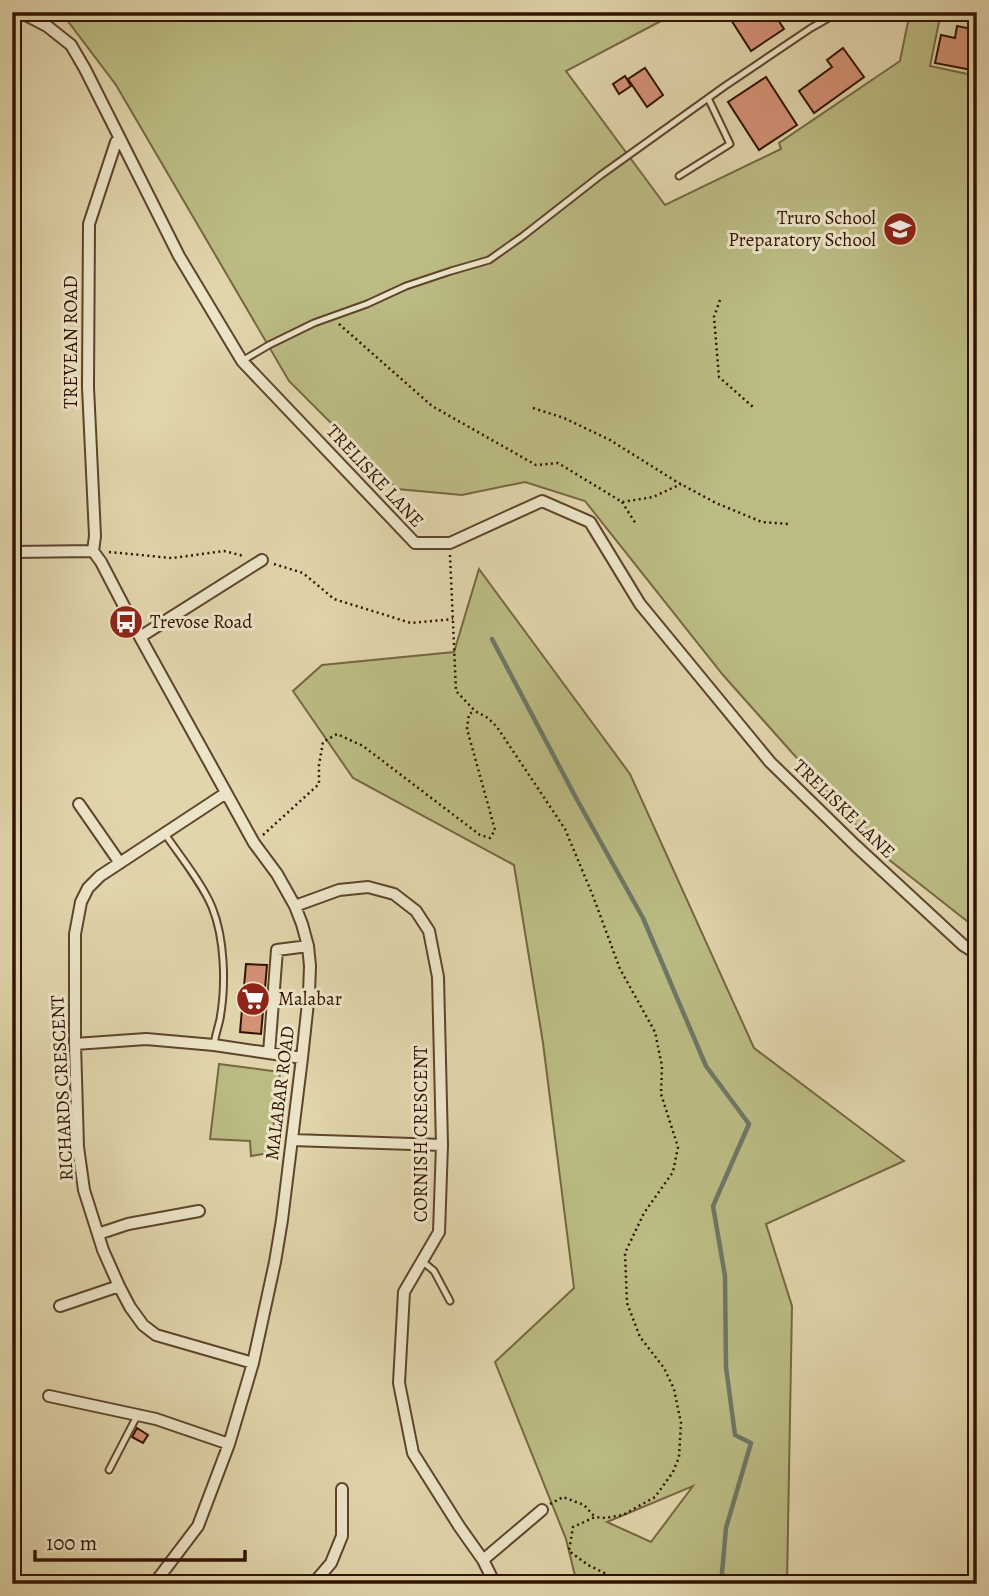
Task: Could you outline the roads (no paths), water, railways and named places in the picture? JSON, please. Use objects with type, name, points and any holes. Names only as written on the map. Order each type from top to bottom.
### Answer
[{"type":"street","name":"TRELISKE LANE","points":[[20,12],[47,26],[71,45],[179,256],[242,361],[415,544],[450,543],[542,501],[590,522],[640,604],[770,762],[856,846],[963,945],[977,954]]},
{"type":"street","name":"TREVEAN ROAD","points":[[93,551],[95,536],[88,387],[89,224],[116,142],[120,139]]},
{"type":"street","points":[[12,552],[93,551]]},
{"type":"street","name":"MALABAR ROAD","points":[[93,551],[254,843],[295,906],[308,946],[310,966],[302,1058],[275,1262],[253,1363],[229,1444],[198,1526],[154,1584]]},
{"type":"street","points":[[140,637],[262,560]]},
{"type":"street","name":"RICHARDS CRESCENT","points":[[226,793],[100,876],[88,888],[81,902],[75,934],[78,1147],[84,1190],[98,1234],[118,1286],[143,1325],[156,1335],[253,1363]]},
{"type":"street","points":[[79,804],[120,863]]},
{"type":"street","name":"CORNISH CRESCENT","points":[[295,906],[339,890],[368,887],[394,894],[416,911],[429,931],[438,977],[442,1145],[439,1232],[404,1292],[399,1382],[413,1453],[483,1560],[495,1584]]},
{"type":"street","points":[[269,1053],[277,950],[308,946]]},
{"type":"street","points":[[75,1044],[146,1039],[214,1045],[302,1058]]},
{"type":"street","points":[[292,1140],[442,1145]]},
{"type":"street","points":[[98,1234],[128,1224],[199,1211]]},
{"type":"street","points":[[60,1306],[118,1286]]},
{"type":"street","points":[[49,1396],[138,1414],[229,1444]]},
{"type":"street","points":[[313,1584],[331,1563],[342,1536],[342,1489]]},
{"type":"street","points":[[483,1560],[542,1510]]},
{"type":"lane","points":[[242,361],[269,345],[406,286],[489,260],[708,98],[839,12]]},
{"type":"lane","points":[[679,176],[730,144],[708,98]]},
{"type":"lane","points":[[165,834],[212,906],[221,937],[222,998],[214,1045]]},
{"type":"lane","points":[[422,1261],[433,1271],[450,1301]]},
{"type":"lane","points":[[109,1470],[138,1414]]},
{"type":"waterway","points":[[492,639],[643,918],[706,1066],[749,1124],[713,1206],[725,1276],[726,1367],[735,1435],[751,1443],[726,1528],[721,1584]]},
{"type":"place","name":"Truro School Preparatory School","points":[[900,229]]},
{"type":"place","name":"Trevose Road","points":[[126,622]]},
{"type":"place","name":"Malabar","points":[[253,999]]}]
